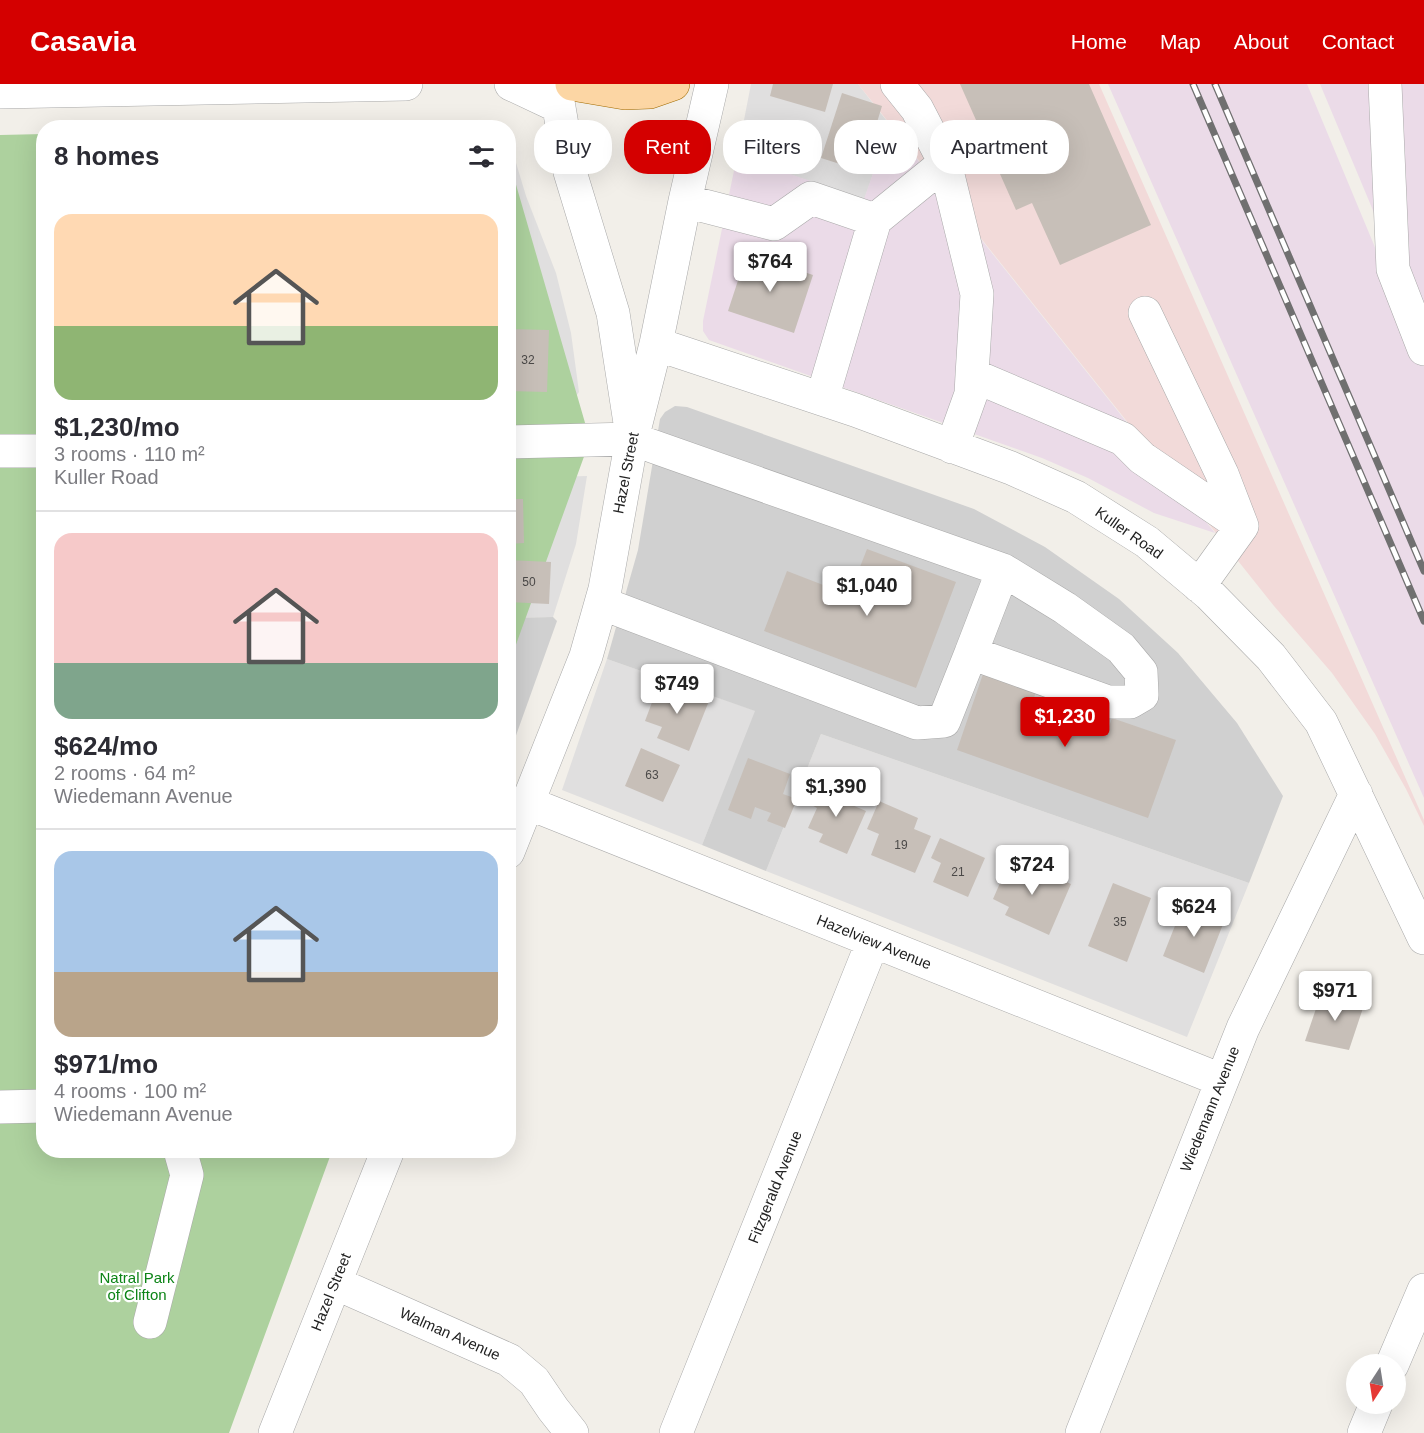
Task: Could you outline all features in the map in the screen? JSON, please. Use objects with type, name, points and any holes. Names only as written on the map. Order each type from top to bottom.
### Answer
[{"type":"main road","points":[[562,91],[650,92],[673,84]]},
{"type":"street","points":[[0,92],[406,84]]},
{"type":"street","points":[[511,84],[562,91],[570,172],[613,313],[632,439]]},
{"type":"street","name":"Hazel Street","points":[[516,833],[586,656],[605,589],[632,439],[656,344],[712,84]]},
{"type":"street","points":[[897,84],[917,109],[930,134]]},
{"type":"street","points":[[1385,84],[1393,269],[1424,349]]},
{"type":"street","points":[[822,399],[875,220],[931,174]]},
{"type":"street","points":[[948,174],[977,294],[971,394],[952,447]]},
{"type":"street","points":[[685,201],[774,224],[811,198],[875,220]]},
{"type":"street","points":[[1145,313],[1222,474],[1242,526]]},
{"type":"street","name":"Kuller Road","points":[[656,344],[822,399],[1011,468],[1076,497],[1147,542],[1199,586],[1271,657],[1321,722],[1424,938]]},
{"type":"street","points":[[972,375],[1123,439],[1142,458],[1242,526]]},
{"type":"street","points":[[516,442],[632,439],[1003,570],[1065,608],[1121,648],[1141,672],[1142,695],[1130,702],[1108,702],[971,653]]},
{"type":"street","points":[[0,452],[36,451]]},
{"type":"street","points":[[1199,586],[1242,526]]},
{"type":"street","points":[[601,603],[917,723],[944,721],[1003,570]]},
{"type":"street","name":"Wiedemann Avenue","points":[[1082,1433],[1243,1028],[1356,794]]},
{"type":"street","name":"Hazelview Avenue","points":[[528,804],[1221,1080]]},
{"type":"street","name":"Fitzgerald Avenue","points":[[676,1433],[873,942]]},
{"type":"street","points":[[0,1107],[36,1106]]},
{"type":"street","points":[[150,1322],[187,1175],[182,1158]]},
{"type":"street","name":"Hazel Street","points":[[275,1433],[385,1158]]},
{"type":"street","name":"Walman Avenue","points":[[335,1283],[509,1360],[534,1381],[572,1433]]},
{"type":"street","points":[[1397,1354],[1424,1290]]},
{"type":"street","points":[[1364,1433],[1372,1414]]},
{"type":"shaded area","points":[[751,84],[858,84],[886,120],[834,120],[834,174],[873,174],[864,200],[789,174],[822,174],[822,120],[744,120]]},
{"type":"shaded area","points":[[858,84],[1099,84],[1424,820],[1424,826],[1375,734],[1332,673],[1274,606],[918,159],[918,120],[887,120]]},
{"type":"shaded area","points":[[1108,84],[1307,84],[1424,365],[1424,798]]},
{"type":"shaded area","points":[[1320,84],[1424,84],[1424,332]]},
{"type":"shaded area","points":[[918,160],[1215,533],[1154,513],[1088,478],[1042,458],[709,340],[703,331],[703,321],[733,174],[790,174],[864,199],[873,174],[918,174]]},
{"type":"shaded area","points":[[516,163],[526,196],[556,273],[571,333],[579,392],[572,402],[516,403]]},
{"type":"shaded area","points":[[675,406],[687,407],[974,509],[1045,547],[1119,599],[1178,653],[1237,723],[1283,796],[1249,883],[821,734],[766,871],[702,845],[755,711],[607,659],[638,550],[660,419],[665,412]]},
{"type":"shaded area","points":[[587,476],[576,544],[553,617],[516,618],[516,478]]},
{"type":"shaded area","points":[[553,617],[557,621],[516,735],[516,618]]},
{"type":"shaded area","points":[[607,659],[756,711],[702,845],[562,790]]},
{"type":"shaded area","points":[[821,734],[1249,883],[1187,1037],[766,871]]},
{"type":"green space","name":"Natral Park of Clifton","points":[[36,134],[36,1158],[329,1158],[229,1433],[0,1433],[0,135]]},
{"type":"green space","points":[[516,185],[590,440],[516,645]]},
{"type":"building","points":[[773,84],[833,84],[825,112],[770,96]]},
{"type":"building","points":[[960,84],[1089,84],[1151,225],[1060,265],[1032,203],[1016,210],[1000,174],[1069,174],[1069,120],[976,120]]},
{"type":"building","points":[[842,93],[882,106],[878,120],[834,120],[834,162],[822,158]]},
{"type":"building","points":[[747,253],[813,275],[794,333],[728,311]]},
{"type":"building","points":[[516,329],[549,330],[547,392],[516,391]]},
{"type":"building","points":[[516,499],[523,499],[524,543],[516,544]]},
{"type":"building","points":[[867,549],[956,582],[916,688],[764,631],[787,571],[849,595]]},
{"type":"building","points":[[516,560],[551,562],[549,604],[516,602]]},
{"type":"building","points":[[984,671],[1037,689],[1031,706],[1107,733],[1112,718],[1176,740],[1148,818],[957,750]]},
{"type":"building","points":[[660,681],[709,701],[689,751],[657,738],[662,727],[645,721]]},
{"type":"building","points":[[641,748],[680,765],[663,802],[625,786]]},
{"type":"building","points":[[748,758],[790,774],[783,794],[797,799],[785,828],[767,821],[771,813],[755,807],[751,819],[728,810]]},
{"type":"building","points":[[812,787],[835,797],[839,787],[856,795],[852,805],[866,811],[847,854],[819,842],[823,834],[808,828],[817,808],[806,802]]},
{"type":"building","points":[[879,801],[918,818],[914,829],[931,836],[915,873],[871,855],[879,834],[867,829]]},
{"type":"building","points":[[940,838],[985,858],[968,897],[933,882],[941,863],[931,858]]},
{"type":"building","points":[[1011,858],[1071,884],[1049,935],[1005,915],[1009,907],[993,899]]},
{"type":"building","points":[[1113,883],[1151,898],[1127,962],[1088,946]]},
{"type":"building","points":[[1184,903],[1225,919],[1204,973],[1163,956]]},
{"type":"building","points":[[1322,991],[1364,1005],[1349,1050],[1305,1041]]},
{"type":"railway","points":[[1193,84],[1424,621]]},
{"type":"railway","points":[[1215,84],[1424,571]]}]
